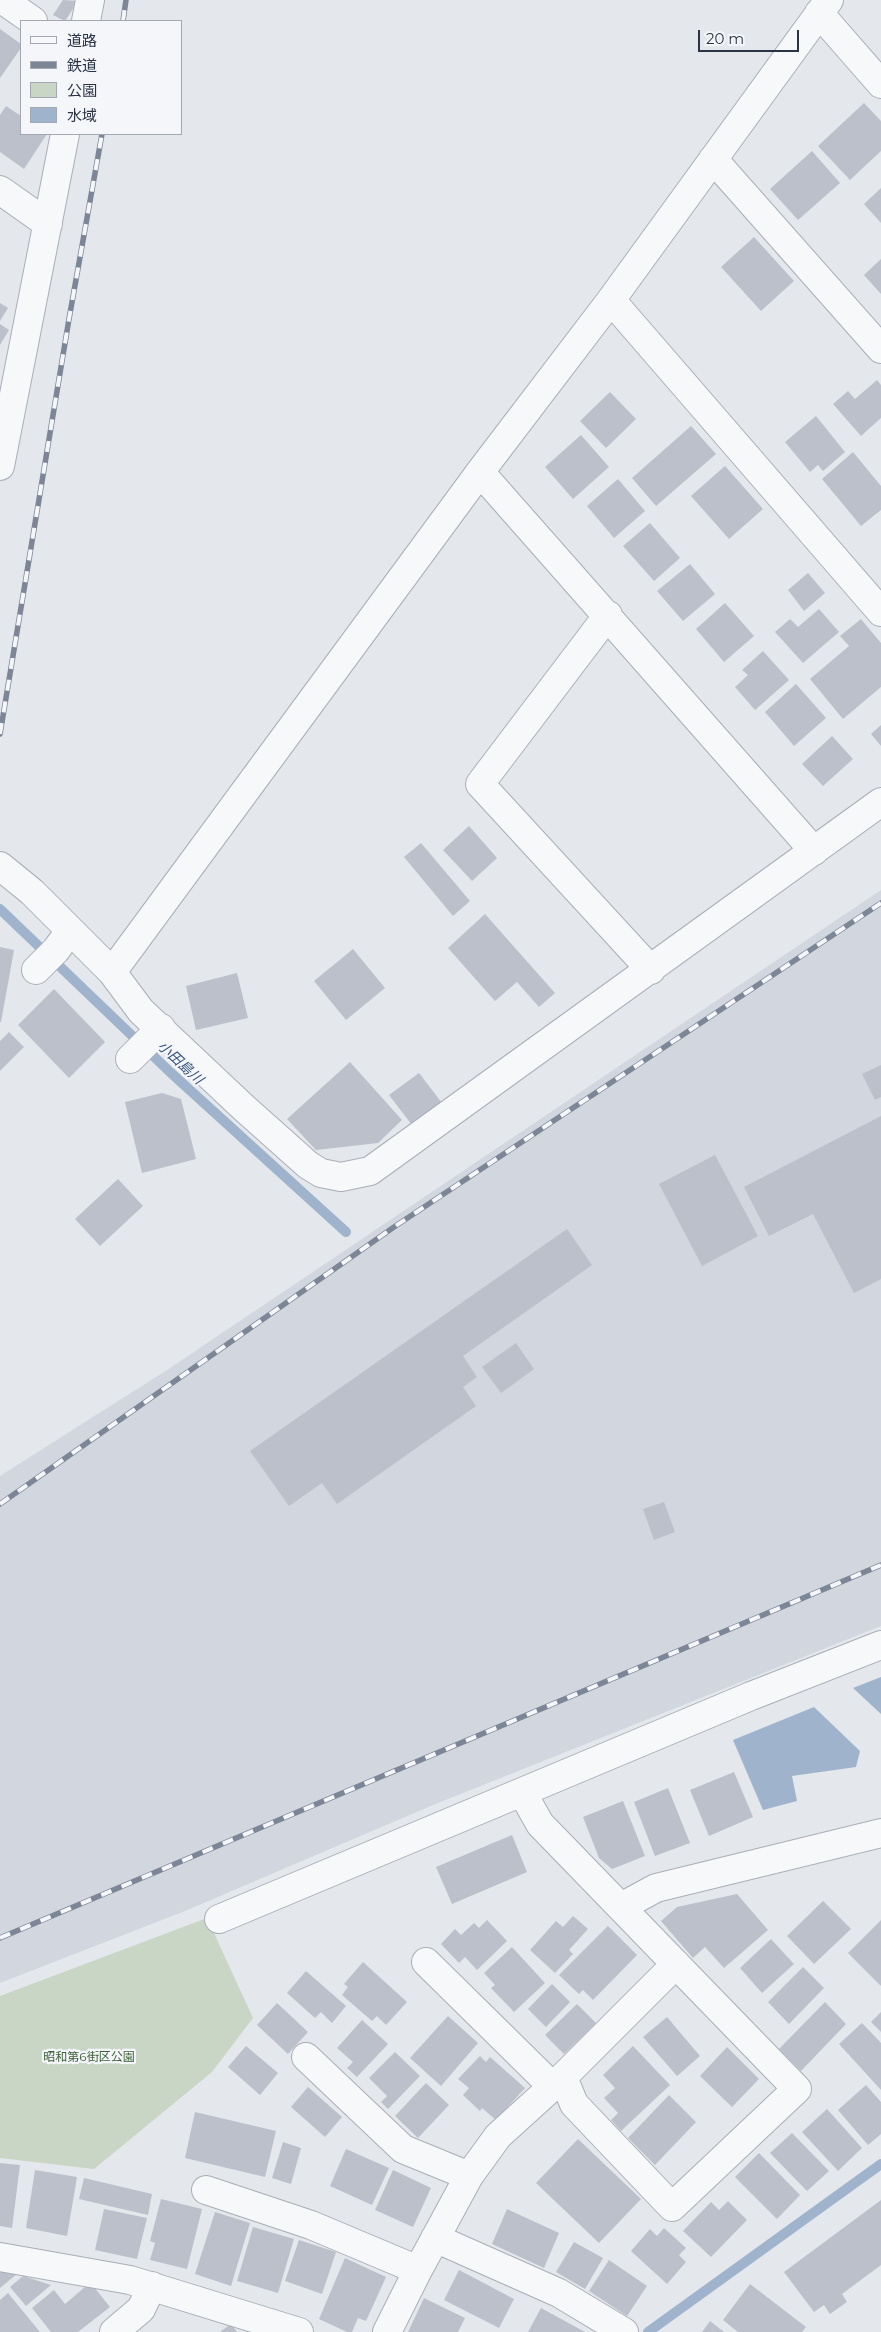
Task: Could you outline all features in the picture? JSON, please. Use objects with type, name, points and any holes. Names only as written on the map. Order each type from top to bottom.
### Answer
[{"type":"street","points":[[3,0],[31,20]]},
{"type":"street","points":[[86,20],[90,0]]},
{"type":"street","points":[[112,972],[480,472],[611,300],[824,6],[881,84]]},
{"type":"street","points":[[0,466],[7,391],[48,224],[65,135]]},
{"type":"street","points":[[713,159],[881,349]]},
{"type":"street","points":[[0,190],[48,224]]},
{"type":"street","points":[[611,300],[881,612]]},
{"type":"street","points":[[480,472],[814,851]]},
{"type":"street","points":[[608,615],[480,784],[651,970]]},
{"type":"street","points":[[0,866],[32,892],[63,940],[112,972],[156,1032],[308,1165],[331,1176],[355,1176],[370,1171],[651,970],[881,802]]},
{"type":"street","points":[[36,970],[63,940]]},
{"type":"street","points":[[130,1059],[156,1032]]},
{"type":"street","points":[[219,1920],[522,1792],[881,1644]]},
{"type":"street","points":[[426,1962],[558,2082],[574,2104],[672,2207],[797,2089],[540,1824],[522,1792]]},
{"type":"street","points":[[621,1908],[656,1888],[881,1833]]},
{"type":"street","points":[[388,2332],[418,2270],[469,2176],[498,2136],[558,2082],[676,1964]]},
{"type":"street","points":[[306,2057],[403,2150],[469,2176]]},
{"type":"street","points":[[206,2190],[311,2225],[418,2270]]},
{"type":"street","points":[[435,2238],[559,2293],[621,2330]]},
{"type":"street","points":[[0,2257],[130,2280],[299,2332]]},
{"type":"street","points":[[114,2332],[142,2309],[152,2286]]},
{"type":"shaded area","points":[[881,890],[881,1626],[433,1805],[185,1911],[0,1983],[0,1476],[167,1370]]},
{"type":"green space","name":"昭和第6街区公園","points":[[207,1918],[253,2018],[212,2072],[94,2169],[0,2158],[0,1996]]},
{"type":"water","points":[[881,1677],[881,1714],[853,1688]]},
{"type":"water","points":[[814,1707],[860,1751],[856,1767],[792,1776],[797,1801],[763,1810],[733,1740]]},
{"type":"building","points":[[63,0],[78,1],[66,20],[53,15]]},
{"type":"building","points":[[0,29],[20,43],[20,49],[0,78]]},
{"type":"building","points":[[864,103],[881,121],[881,151],[850,180],[818,146]]},
{"type":"building","points":[[6,106],[20,115],[20,135],[46,135],[24,169],[0,152],[0,115]]},
{"type":"building","points":[[812,151],[840,183],[798,220],[770,189]]},
{"type":"building","points":[[881,188],[881,223],[864,204]]},
{"type":"building","points":[[754,237],[794,281],[761,311],[721,267]]},
{"type":"building","points":[[881,259],[881,294],[864,275]]},
{"type":"building","points":[[0,303],[8,308],[0,321]]},
{"type":"building","points":[[0,324],[9,330],[0,345]]},
{"type":"building","points":[[877,380],[881,385],[881,418],[861,436],[833,404],[848,391],[855,399]]},
{"type":"building","points":[[610,392],[636,419],[606,448],[580,421]]},
{"type":"building","points":[[816,416],[845,452],[823,471],[818,465],[810,472],[785,442]]},
{"type":"building","points":[[691,426],[716,454],[656,506],[632,478]]},
{"type":"building","points":[[581,435],[609,467],[573,499],[545,467]]},
{"type":"building","points":[[853,452],[881,486],[881,510],[861,526],[822,479]]},
{"type":"building","points":[[725,466],[763,509],[729,539],[691,496]]},
{"type":"building","points":[[618,479],[645,511],[614,538],[587,506]]},
{"type":"building","points":[[650,523],[680,558],[654,581],[623,546]]},
{"type":"building","points":[[690,564],[715,594],[683,621],[657,591]]},
{"type":"building","points":[[808,573],[825,593],[804,611],[788,590]]},
{"type":"building","points":[[725,603],[754,636],[724,662],[696,629]]},
{"type":"building","points":[[819,609],[839,632],[803,663],[775,632],[790,619],[798,627]]},
{"type":"building","points":[[861,619],[881,643],[881,687],[843,719],[810,679],[849,646],[840,636]]},
{"type":"building","points":[[763,651],[789,680],[755,710],[735,687],[748,675],[742,670]]},
{"type":"building","points":[[796,684],[826,718],[794,746],[765,712]]},
{"type":"building","points":[[881,725],[881,746],[871,734]]},
{"type":"building","points":[[832,736],[853,759],[823,786],[802,764]]},
{"type":"building","points":[[469,826],[497,858],[472,881],[443,850]]},
{"type":"building","points":[[421,843],[470,901],[453,916],[404,857]]},
{"type":"building","points":[[485,914],[555,993],[539,1007],[517,982],[495,1001],[448,948]]},
{"type":"building","points":[[0,947],[14,950],[1,1022],[0,1022]]},
{"type":"building","points":[[353,949],[385,988],[346,1020],[314,981]]},
{"type":"building","points":[[237,973],[248,1018],[196,1030],[186,986]]},
{"type":"building","points":[[54,989],[105,1042],[69,1078],[18,1025]]},
{"type":"building","points":[[9,1032],[24,1047],[0,1071],[0,1041]]},
{"type":"building","points":[[350,1062],[402,1120],[378,1143],[316,1150],[287,1119]]},
{"type":"building","points":[[881,1065],[881,1097],[875,1100],[862,1074]]},
{"type":"building","points":[[419,1073],[442,1103],[412,1125],[389,1095]]},
{"type":"building","points":[[162,1093],[181,1099],[196,1159],[142,1173],[125,1102]]},
{"type":"building","points":[[881,1116],[881,1279],[854,1293],[813,1214],[769,1236],[744,1187]]},
{"type":"building","points":[[715,1155],[758,1236],[702,1266],[659,1184]]},
{"type":"building","points":[[118,1179],[143,1206],[100,1246],[75,1219]]},
{"type":"building","points":[[567,1229],[592,1265],[463,1356],[477,1377],[463,1387],[476,1406],[337,1504],[322,1483],[289,1506],[250,1451]]},
{"type":"building","points":[[516,1343],[534,1369],[501,1393],[482,1367]]},
{"type":"building","points":[[664,1502],[675,1532],[654,1540],[643,1509]]},
{"type":"building","points":[[734,1772],[753,1817],[709,1836],[690,1790]]},
{"type":"building","points":[[668,1788],[690,1843],[655,1856],[634,1802]]},
{"type":"building","points":[[623,1801],[645,1856],[612,1869],[599,1858],[583,1817]]},
{"type":"building","points":[[512,1835],[527,1872],[452,1904],[436,1867]]},
{"type":"building","points":[[737,1894],[768,1930],[724,1968],[705,1947],[693,1958],[661,1921],[677,1907]]},
{"type":"building","points":[[823,1901],[851,1929],[814,1964],[787,1936]]},
{"type":"building","points":[[573,1916],[588,1929],[569,1950],[573,1954],[555,1973],[530,1950],[556,1921],[563,1927]]},
{"type":"building","points":[[487,1920],[507,1941],[477,1970],[465,1957],[459,1963],[441,1944],[455,1929],[461,1935],[474,1923],[479,1928]]},
{"type":"building","points":[[881,1920],[881,1986],[848,1953]]},
{"type":"building","points":[[608,1926],[637,1955],[593,2000],[583,1990],[579,1994],[559,1975]]},
{"type":"building","points":[[771,1939],[794,1964],[762,1993],[740,1968]]},
{"type":"building","points":[[512,1947],[545,1983],[514,2012],[491,1988],[495,1985],[484,1973]]},
{"type":"building","points":[[363,1962],[407,2002],[386,2025],[377,2016],[372,2021],[342,1995],[348,1987],[344,1984]]},
{"type":"building","points":[[803,1967],[824,1988],[789,2024],[768,2002]]},
{"type":"building","points":[[306,1971],[346,2006],[332,2023],[321,2012],[315,2018],[287,1993]]},
{"type":"building","points":[[552,1984],[570,2002],[546,2027],[528,2009]]},
{"type":"building","points":[[825,2002],[846,2024],[801,2071],[779,2049]]},
{"type":"building","points":[[277,2003],[308,2032],[288,2054],[257,2025]]},
{"type":"building","points":[[577,2004],[596,2023],[564,2054],[545,2035]]},
{"type":"building","points":[[881,2012],[881,2032],[871,2022]]},
{"type":"building","points":[[448,2016],[478,2043],[441,2086],[410,2058]]},
{"type":"building","points":[[667,2017],[700,2056],[677,2076],[643,2037]]},
{"type":"building","points":[[362,2020],[388,2044],[357,2077],[347,2068],[353,2062],[337,2048]]},
{"type":"building","points":[[862,2023],[881,2043],[881,2090],[839,2044]]},
{"type":"building","points":[[246,2046],[278,2073],[260,2095],[228,2067]]},
{"type":"building","points":[[633,2046],[670,2085],[621,2131],[611,2120],[618,2113],[604,2098],[615,2088],[603,2075]]},
{"type":"building","points":[[727,2047],[759,2079],[732,2107],[700,2076]]},
{"type":"building","points":[[395,2052],[420,2076],[388,2109],[381,2102],[387,2096],[369,2078]]},
{"type":"building","points":[[480,2056],[486,2062],[490,2057],[525,2088],[496,2120],[482,2108],[480,2111],[463,2095],[469,2088],[458,2079]]},
{"type":"building","points":[[426,2083],[449,2105],[418,2138],[395,2116]]},
{"type":"building","points":[[866,2085],[881,2102],[881,2134],[868,2145],[838,2110]]},
{"type":"building","points":[[308,2087],[342,2117],[325,2137],[291,2107]]},
{"type":"building","points":[[669,2095],[696,2122],[655,2165],[628,2138]]},
{"type":"building","points":[[827,2109],[862,2148],[838,2171],[802,2132]]},
{"type":"building","points":[[195,2112],[276,2131],[265,2177],[185,2158]]},
{"type":"building","points":[[792,2133],[829,2171],[807,2191],[770,2153]]},
{"type":"building","points":[[578,2139],[641,2199],[599,2243],[536,2183]]},
{"type":"building","points":[[283,2142],[301,2148],[291,2184],[272,2178]]},
{"type":"building","points":[[346,2149],[389,2168],[372,2205],[330,2186]]},
{"type":"building","points":[[759,2153],[800,2195],[777,2219],[735,2177]]},
{"type":"building","points":[[0,2163],[20,2165],[12,2228],[0,2226]]},
{"type":"building","points":[[35,2170],[77,2177],[67,2236],[26,2228]]},
{"type":"building","points":[[393,2170],[431,2188],[413,2227],[375,2210]]},
{"type":"building","points":[[84,2178],[152,2194],[148,2215],[79,2199]]},
{"type":"building","points":[[161,2199],[202,2209],[187,2269],[150,2260],[155,2243],[150,2241]]},
{"type":"building","points":[[881,2200],[881,2265],[842,2294],[847,2302],[830,2314],[824,2305],[814,2312],[784,2272]]},
{"type":"building","points":[[728,2201],[747,2220],[711,2257],[683,2231],[711,2202],[719,2210]]},
{"type":"building","points":[[104,2209],[147,2218],[137,2259],[95,2250]]},
{"type":"building","points":[[507,2209],[559,2233],[544,2268],[492,2244]]},
{"type":"building","points":[[215,2212],[250,2223],[231,2286],[195,2274]]},
{"type":"building","points":[[253,2227],[294,2239],[278,2293],[237,2281]]},
{"type":"building","points":[[664,2228],[686,2248],[679,2255],[686,2262],[667,2284],[631,2251],[650,2229],[657,2236]]},
{"type":"building","points":[[299,2240],[336,2252],[322,2294],[285,2281]]},
{"type":"building","points":[[574,2242],[603,2258],[585,2289],[556,2272]]},
{"type":"building","points":[[345,2258],[386,2277],[366,2321],[358,2318],[352,2332],[347,2332],[319,2319]]},
{"type":"building","points":[[609,2260],[647,2286],[627,2316],[589,2291]]},
{"type":"building","points":[[459,2270],[514,2299],[499,2328],[444,2300]]},
{"type":"building","points":[[0,2271],[17,2274],[0,2288]]},
{"type":"building","points":[[23,2276],[51,2285],[26,2306],[10,2287]]},
{"type":"building","points":[[750,2284],[806,2327],[802,2332],[738,2332],[723,2320]]},
{"type":"building","points":[[85,2287],[94,2287],[110,2307],[78,2332],[51,2332],[32,2308],[54,2290],[65,2304]]},
{"type":"building","points":[[8,2293],[40,2332],[0,2332],[0,2300]]},
{"type":"building","points":[[424,2298],[465,2318],[458,2332],[408,2332]]},
{"type":"building","points":[[541,2308],[585,2332],[528,2332]]},
{"type":"building","points":[[710,2321],[724,2332],[702,2332]]},
{"type":"building","points":[[231,2324],[237,2332],[220,2332]]},
{"type":"waterway","name":"小田島川","points":[[0,909],[170,1072],[346,1232]]},
{"type":"waterway","points":[[648,2332],[881,2164]]},
{"type":"railway","points":[[123,20],[126,0]]},
{"type":"railway","points":[[0,734],[69,319],[102,135]]},
{"type":"railway","points":[[0,1504],[394,1227],[881,903]]},
{"type":"railway","points":[[0,1938],[881,1565]]}]
